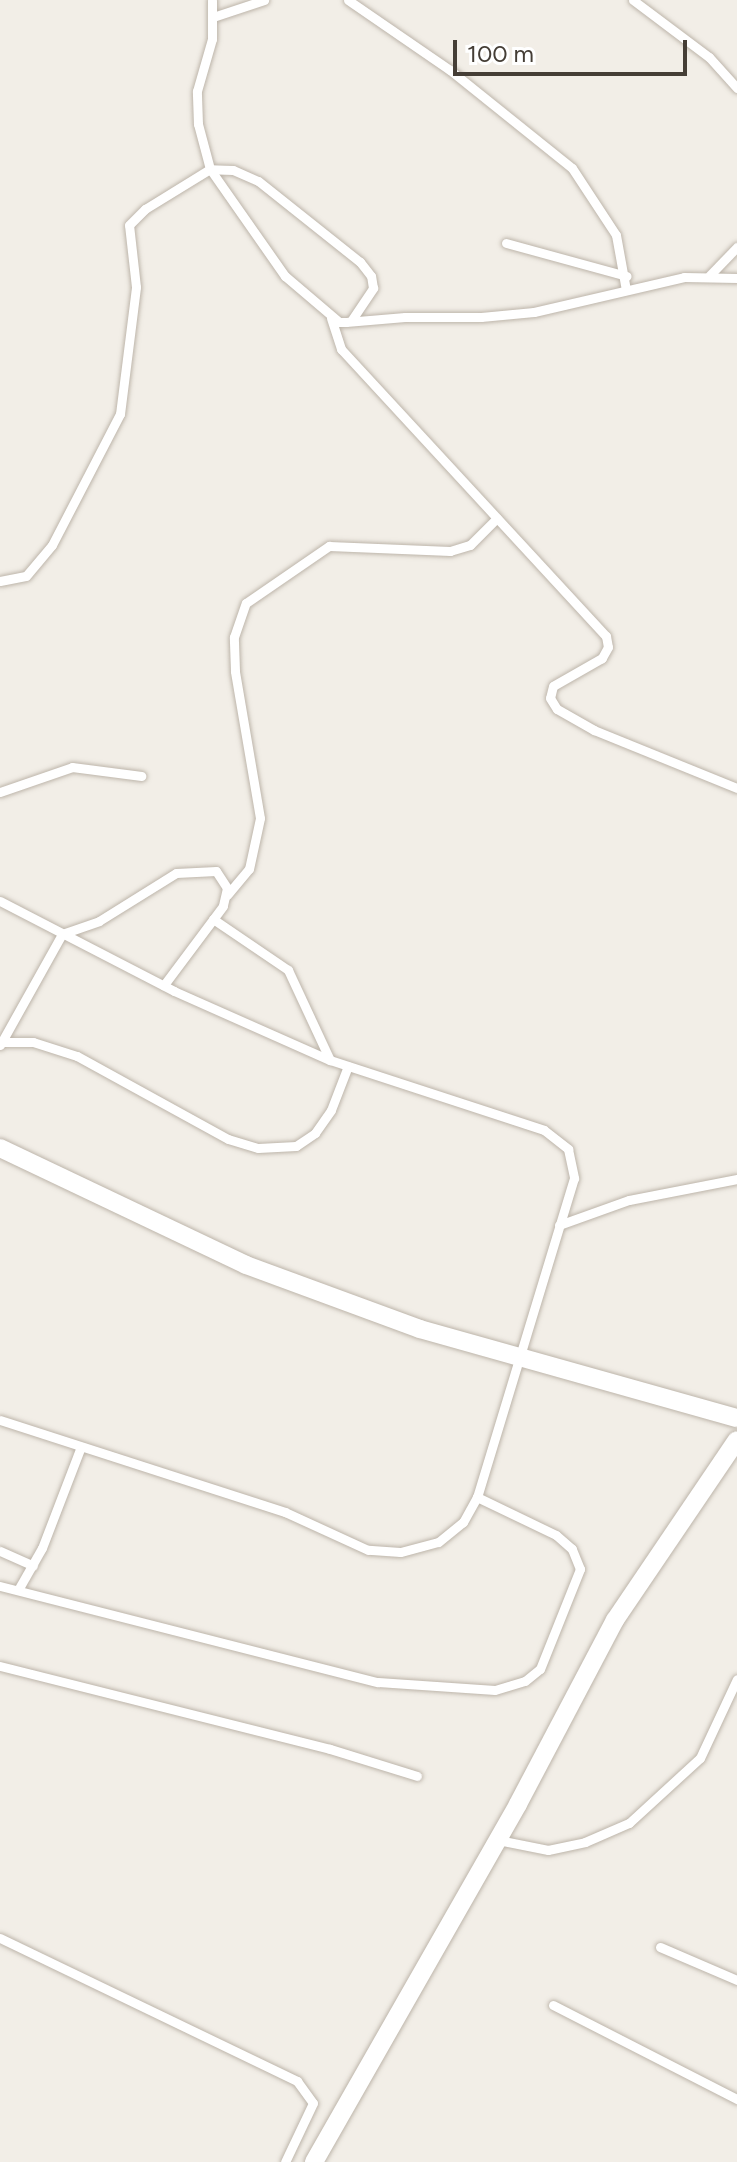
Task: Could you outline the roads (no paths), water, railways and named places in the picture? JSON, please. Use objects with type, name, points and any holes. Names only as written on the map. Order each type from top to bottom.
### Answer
[{"type":"street","points":[[0,1148],[246,1265],[420,1329],[517,1358],[714,1408],[737,1418]]},
{"type":"street","points":[[314,2162],[498,1840],[615,1620],[737,1440]]},
{"type":"lane","points":[[212,0],[213,17],[197,91],[198,124],[210,169],[260,246],[331,318],[341,349],[609,642],[597,662],[553,686],[550,698],[557,709],[594,730],[737,788]]},
{"type":"lane","points":[[213,17],[264,0]]},
{"type":"lane","points":[[348,0],[450,70],[572,168],[616,235],[627,276],[626,290]]},
{"type":"lane","points":[[633,0],[709,57],[737,88]]},
{"type":"lane","points":[[0,581],[26,576],[52,545],[120,414],[136,287],[129,225],[145,209],[210,169],[233,170],[258,181],[360,262],[371,276],[373,288],[351,321]]},
{"type":"lane","points":[[506,243],[627,276]]},
{"type":"lane","points":[[710,275],[737,247]]},
{"type":"lane","points":[[331,318],[351,321],[534,312],[626,290],[710,275],[737,278]]},
{"type":"lane","points":[[164,985],[249,869],[260,818],[235,671],[234,637],[246,603],[329,546],[450,551],[470,545],[497,518]]},
{"type":"lane","points":[[0,792],[72,767],[141,776]]},
{"type":"lane","points":[[0,1044],[62,934],[99,921],[163,878],[188,870],[216,871],[225,881],[227,895]]},
{"type":"lane","points":[[0,901],[164,985],[330,1060],[558,1138],[568,1149],[574,1178],[477,1497],[463,1522],[438,1542],[381,1553],[285,1512],[80,1449],[0,1420]]},
{"type":"lane","points":[[213,919],[288,970],[330,1060]]},
{"type":"lane","points":[[0,1044],[33,1042],[77,1056],[228,1139],[258,1148],[296,1146],[315,1133],[331,1110],[348,1066]]},
{"type":"lane","points":[[559,1225],[614,1204],[737,1179]]},
{"type":"lane","points":[[18,1590],[33,1566],[80,1449]]},
{"type":"lane","points":[[0,1586],[378,1682],[495,1690],[525,1681],[540,1669],[580,1569],[572,1549],[556,1535],[477,1497]]},
{"type":"lane","points":[[0,1551],[33,1566]]},
{"type":"lane","points":[[0,1666],[315,1745],[417,1776]]},
{"type":"lane","points":[[498,1840],[548,1850],[629,1823],[700,1758],[737,1679]]},
{"type":"lane","points":[[0,1938],[297,2081],[313,2103],[285,2162]]},
{"type":"lane","points":[[660,1947],[737,1980]]},
{"type":"lane","points":[[553,2005],[737,2099]]}]
